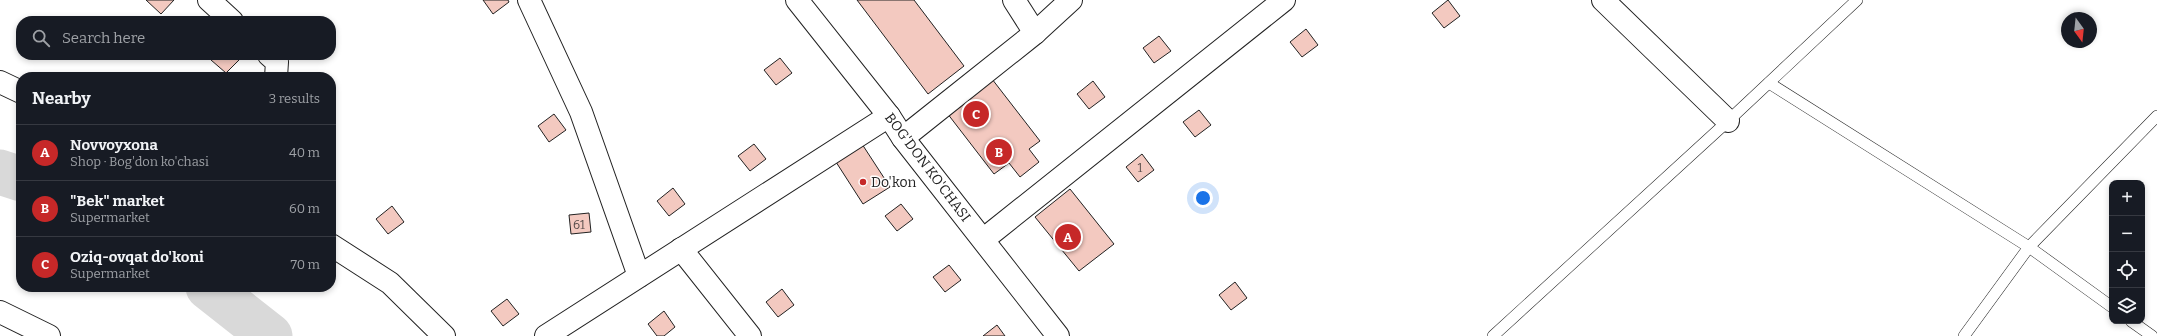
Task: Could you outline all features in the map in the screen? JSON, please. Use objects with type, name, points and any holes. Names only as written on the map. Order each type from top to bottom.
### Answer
[{"type":"street","points":[[209,0],[227,16]]},
{"type":"street","points":[[529,0],[581,112],[639,276]]},
{"type":"street","name":"BOG'DON KO'CHASI","points":[[797,0],[889,116],[903,138],[984,239],[1058,336]]},
{"type":"street","points":[[1014,0],[1035,33]]},
{"type":"street","points":[[903,138],[1035,33],[1071,0]]},
{"type":"street","points":[[984,239],[1284,0]]},
{"type":"street","points":[[1603,0],[1728,121]]},
{"type":"street","points":[[275,60],[277,62],[276,72]]},
{"type":"street","points":[[0,82],[16,90]]},
{"type":"street","points":[[546,336],[889,116]]},
{"type":"street","points":[[336,248],[390,283],[444,336]]},
{"type":"street","points":[[681,249],[750,336]]},
{"type":"street","points":[[0,312],[49,336]]},
{"type":"lane","points":[[1493,336],[1728,121],[1857,0]]},
{"type":"lane","points":[[1769,83],[2029,247],[2109,305]]},
{"type":"lane","points":[[1964,336],[2029,247],[2157,116]]},
{"type":"lane","points":[[2135,324],[2152,336]]},
{"type":"building","points":[[146,0],[174,0],[161,14]]},
{"type":"building","points":[[483,0],[508,0],[509,2],[493,14]]},
{"type":"building","points":[[857,0],[914,0],[964,66],[928,94]]},
{"type":"building","points":[[1448,0],[1460,16],[1444,28],[1432,13]]},
{"type":"building","points":[[1306,29],[1318,45],[1302,57],[1290,42]]},
{"type":"building","points":[[1159,36],[1171,51],[1154,63],[1143,48]]},
{"type":"building","points":[[780,58],[792,73],[776,85],[764,70]]},
{"type":"building","points":[[211,60],[239,60],[227,72],[225,72]]},
{"type":"building","points":[[992,79],[1040,141],[1029,149],[1039,162],[1020,177],[1009,163],[994,174],[947,113]]},
{"type":"building","points":[[1093,81],[1105,97],[1089,109],[1077,94]]},
{"type":"building","points":[[1199,110],[1211,125],[1195,137],[1183,122]]},
{"type":"building","points":[[554,114],[566,130],[549,142],[538,126]]},
{"type":"building","points":[[754,144],[766,159],[750,171],[738,156]]},
{"type":"building","points":[[862,144],[890,187],[863,204],[836,162]]},
{"type":"building","points":[[1142,154],[1154,170],[1138,182],[1126,167]]},
{"type":"building","points":[[673,188],[685,204],[669,216],[657,201]]},
{"type":"building","points":[[1070,189],[1114,244],[1079,271],[1035,217]]},
{"type":"building","points":[[901,204],[913,219],[897,231],[885,216]]},
{"type":"building","points":[[392,206],[404,222],[388,234],[376,219]]},
{"type":"building","points":[[589,213],[591,232],[571,234],[569,215]]},
{"type":"building","points":[[949,265],[961,280],[945,292],[933,277]]},
{"type":"building","points":[[1235,282],[1247,298],[1231,310],[1219,295]]},
{"type":"building","points":[[782,289],[794,305],[778,317],[766,302]]},
{"type":"building","points":[[507,299],[519,314],[503,326],[491,311]]},
{"type":"building","points":[[664,311],[675,327],[664,336],[657,336],[648,324]]},
{"type":"building","points":[[997,325],[1005,336],[983,336]]},
{"type":"waterway","points":[[0,172],[16,177]]},
{"type":"waterway","points":[[214,292],[270,336]]},
{"type":"place","name":"Oziq-ovqat do'koni","points":[[976,114]]},
{"type":"place","name":"\"Bek\" market","points":[[999,152]]},
{"type":"place","name":"Do'kon","points":[[863,182]]},
{"type":"place","name":"Novvoyxona","points":[[1068,237]]}]
